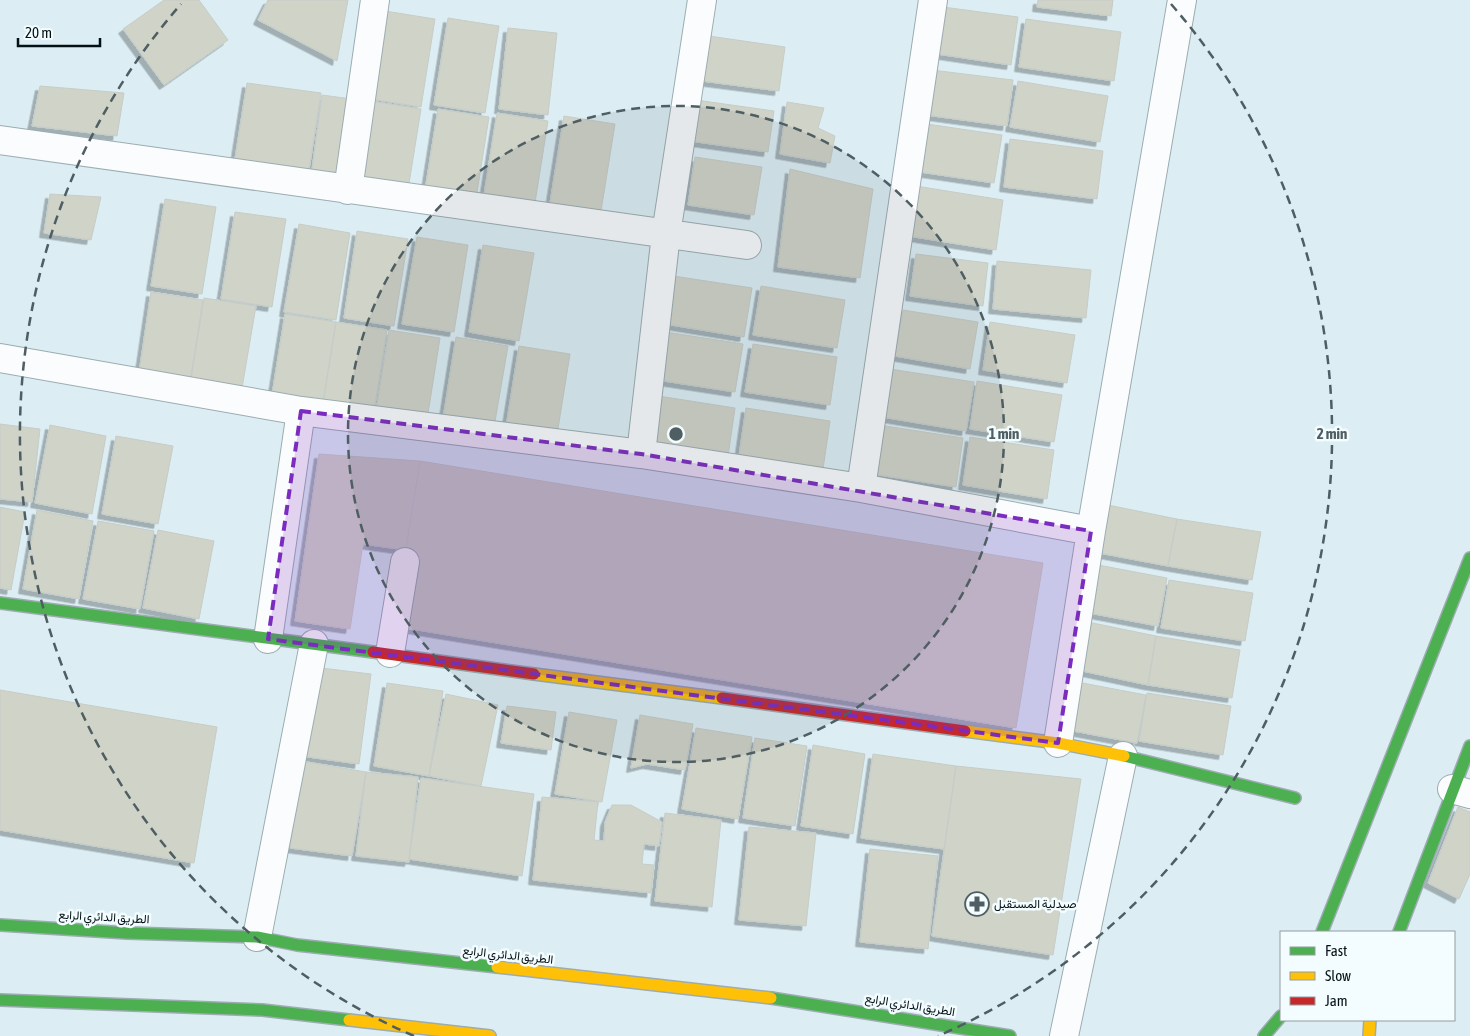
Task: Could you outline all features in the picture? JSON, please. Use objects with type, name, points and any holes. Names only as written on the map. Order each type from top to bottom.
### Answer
[{"type":"main road","points":[[1322,931],[1470,558]]},
{"type":"main road","points":[[0,603],[268,639],[390,653],[1058,743],[1122,756],[1295,798]]},
{"type":"main road","points":[[1399,931],[1461,792],[1470,746]]},
{"type":"main road","name":"الطريق الدائري الرابع","points":[[0,925],[127,933],[258,937],[297,945],[802,1001],[1010,1036]]},
{"type":"main road","points":[[0,1000],[262,1010],[490,1036]]},
{"type":"main road","points":[[1264,1036],[1280,1017]]},
{"type":"main road","points":[[1369,1036],[1370,1021]]},
{"type":"street","points":[[348,190],[375,0]]},
{"type":"street","points":[[641,454],[666,234],[702,0]]},
{"type":"street","points":[[861,488],[933,0]]},
{"type":"street","points":[[1058,743],[1091,531],[1182,0]]},
{"type":"street","points":[[0,140],[747,245]]},
{"type":"street","points":[[0,358],[301,411],[641,454],[861,488],[1091,531]]},
{"type":"street","points":[[268,639],[301,411]]},
{"type":"street","points":[[390,653],[405,562]]},
{"type":"street","points":[[258,937],[314,644]]},
{"type":"street","points":[[1064,1036],[1122,756]]},
{"type":"highlighted area","points":[[301,411],[641,454],[1091,531],[1058,743],[268,639]]},
{"type":"building","points":[[164,0],[199,0],[228,40],[164,85],[123,29]]},
{"type":"building","points":[[268,0],[348,0],[337,61],[258,20]]},
{"type":"building","points":[[1038,0],[1113,0],[1111,16],[1037,7]]},
{"type":"building","points":[[943,7],[1018,17],[1011,65],[937,54]]},
{"type":"building","points":[[385,11],[435,19],[421,107],[371,99]]},
{"type":"building","points":[[448,18],[499,26],[485,113],[434,105]]},
{"type":"building","points":[[1026,19],[1121,32],[1114,81],[1019,67]]},
{"type":"building","points":[[508,28],[557,33],[548,115],[499,109]]},
{"type":"building","points":[[709,36],[785,47],[779,91],[702,81]]},
{"type":"building","points":[[932,70],[1013,80],[1007,126],[926,115]]},
{"type":"building","points":[[1018,81],[1108,96],[1100,142],[1010,127]]},
{"type":"building","points":[[247,83],[321,93],[308,176],[234,165]]},
{"type":"building","points":[[40,86],[124,93],[117,136],[32,126]]},
{"type":"building","points":[[322,95],[352,99],[342,174],[312,170]]},
{"type":"building","points":[[696,100],[774,111],[768,152],[690,141]]},
{"type":"building","points":[[370,101],[421,109],[407,196],[356,188]]},
{"type":"building","points":[[787,102],[824,108],[818,128],[835,136],[830,163],[780,154]]},
{"type":"building","points":[[438,109],[489,117],[475,205],[424,197]]},
{"type":"building","points":[[497,113],[548,121],[534,209],[483,201]]},
{"type":"building","points":[[564,116],[615,124],[601,211],[550,203]]},
{"type":"building","points":[[927,124],[1002,135],[994,183],[920,172]]},
{"type":"building","points":[[1010,139],[1103,151],[1097,199],[1004,187]]},
{"type":"building","points":[[695,157],[762,167],[754,215],[688,205]]},
{"type":"building","points":[[790,169],[873,189],[860,278],[778,267]]},
{"type":"building","points":[[916,186],[1003,200],[996,250],[908,236]]},
{"type":"building","points":[[50,194],[101,197],[91,240],[44,233]]},
{"type":"building","points":[[165,199],[216,207],[202,294],[151,286]]},
{"type":"building","points":[[235,212],[286,219],[272,307],[221,299]]},
{"type":"building","points":[[299,224],[350,233],[336,320],[284,312]]},
{"type":"building","points":[[357,231],[408,239],[394,326],[344,318]]},
{"type":"building","points":[[417,237],[468,245],[454,332],[402,324]]},
{"type":"building","points":[[483,245],[534,253],[519,341],[469,332]]},
{"type":"building","points":[[916,254],[988,263],[983,306],[910,296]]},
{"type":"building","points":[[997,261],[1091,270],[1086,318],[993,309]]},
{"type":"building","points":[[667,275],[752,288],[744,337],[659,323]]},
{"type":"building","points":[[761,286],[845,300],[837,348],[753,335]]},
{"type":"building","points":[[151,292],[203,300],[189,388],[138,380]]},
{"type":"building","points":[[204,298],[256,306],[241,394],[190,386]]},
{"type":"building","points":[[903,310],[978,322],[970,369],[895,356]]},
{"type":"building","points":[[285,314],[336,322],[322,409],[271,401]]},
{"type":"building","points":[[336,322],[387,330],[373,417],[322,409]]},
{"type":"building","points":[[990,322],[1075,335],[1067,383],[983,370]]},
{"type":"building","points":[[389,330],[440,338],[426,426],[375,417]]},
{"type":"building","points":[[659,331],[743,344],[735,392],[651,379]]},
{"type":"building","points":[[456,337],[508,346],[493,433],[442,425]]},
{"type":"building","points":[[753,344],[837,357],[830,405],[745,392]]},
{"type":"building","points":[[519,346],[570,354],[556,441],[505,433]]},
{"type":"building","points":[[890,369],[974,382],[966,431],[882,417]]},
{"type":"building","points":[[977,381],[1062,395],[1054,442],[970,429]]},
{"type":"building","points":[[652,395],[735,408],[728,456],[644,443]]},
{"type":"building","points":[[746,408],[830,421],[823,469],[739,456]]},
{"type":"building","points":[[0,424],[40,429],[32,502],[0,499]]},
{"type":"building","points":[[50,425],[106,436],[92,514],[35,503]]},
{"type":"building","points":[[879,425],[963,438],[956,487],[872,474]]},
{"type":"building","points":[[116,436],[173,446],[158,524],[102,514]]},
{"type":"building","points":[[970,437],[1054,450],[1047,499],[963,485]]},
{"type":"building","points":[[319,454],[420,461],[406,550],[363,544],[350,629],[295,621]]},
{"type":"building","points":[[420,461],[1043,563],[1016,728],[393,626]]},
{"type":"building","points":[[1103,504],[1177,519],[1168,566],[1094,552]]},
{"type":"building","points":[[0,507],[25,512],[11,590],[0,588]]},
{"type":"building","points":[[37,510],[93,521],[79,599],[23,589]]},
{"type":"building","points":[[1177,519],[1261,532],[1252,580],[1168,566]]},
{"type":"building","points":[[98,521],[154,531],[140,609],[83,599]]},
{"type":"building","points":[[158,530],[214,541],[199,619],[143,608]]},
{"type":"building","points":[[1093,564],[1167,578],[1158,626],[1084,612]]},
{"type":"building","points":[[1169,580],[1253,593],[1245,641],[1161,628]]},
{"type":"building","points":[[1083,621],[1156,636],[1148,685],[1073,669]]},
{"type":"building","points":[[1156,636],[1240,650],[1232,698],[1148,685]]},
{"type":"building","points":[[313,667],[371,674],[359,764],[301,756]]},
{"type":"building","points":[[1072,681],[1146,695],[1137,743],[1063,729]]},
{"type":"building","points":[[387,683],[443,691],[429,776],[374,766]]},
{"type":"building","points":[[0,690],[217,727],[194,863],[0,830]]},
{"type":"building","points":[[1147,693],[1231,706],[1223,755],[1139,741]]},
{"type":"building","points":[[446,694],[498,705],[481,786],[429,776]]},
{"type":"building","points":[[507,706],[556,712],[551,750],[501,743]]},
{"type":"building","points":[[569,712],[617,720],[602,802],[555,794]]},
{"type":"building","points":[[640,715],[693,724],[685,770],[647,764],[631,768]]},
{"type":"building","points":[[696,728],[752,737],[738,819],[682,809]]},
{"type":"building","points":[[755,738],[807,746],[795,826],[743,818]]},
{"type":"building","points":[[813,745],[865,754],[853,834],[801,826]]},
{"type":"building","points":[[873,754],[956,766],[944,849],[861,838]]},
{"type":"building","points":[[301,761],[366,772],[352,856],[290,848]]},
{"type":"building","points":[[956,766],[1081,779],[1053,955],[932,936]]},
{"type":"building","points":[[366,772],[418,777],[409,862],[356,856]]},
{"type":"building","points":[[421,778],[534,794],[522,876],[409,859]]},
{"type":"building","points":[[542,797],[598,802],[594,840],[604,841],[605,822],[612,805],[631,805],[662,822],[659,846],[644,844],[642,864],[654,865],[651,893],[533,880]]},
{"type":"building","points":[[1458,807],[1470,812],[1470,874],[1459,899],[1428,883]]},
{"type":"building","points":[[665,813],[721,820],[712,907],[655,901]]},
{"type":"building","points":[[749,827],[816,833],[806,926],[739,920]]},
{"type":"building","points":[[870,849],[938,856],[928,949],[860,942]]},
{"type":"traffic: fast","points":[[1322,931],[1470,558]]},
{"type":"traffic: fast","points":[[0,603],[373,652]]},
{"type":"traffic: fast","points":[[1399,931],[1470,746]]},
{"type":"traffic: fast","points":[[1124,756],[1295,798]]},
{"type":"traffic: fast","points":[[0,925],[127,933],[257,937],[297,945],[497,967]]},
{"type":"traffic: fast","points":[[771,998],[1010,1036]]},
{"type":"traffic: fast","points":[[0,1000],[262,1010],[349,1020]]},
{"type":"traffic: fast","points":[[1264,1036],[1280,1017]]},
{"type":"traffic: slow","points":[[534,674],[722,698]]},
{"type":"traffic: slow","points":[[965,731],[1058,743],[1124,756]]},
{"type":"traffic: slow","points":[[497,967],[771,998]]},
{"type":"traffic: slow","points":[[349,1020],[490,1036]]},
{"type":"traffic: slow","points":[[1369,1036],[1370,1021]]},
{"type":"traffic: jam","points":[[373,652],[534,674]]},
{"type":"traffic: jam","points":[[722,698],[965,731]]},
{"type":"place","name":"صيدلية المستقبل","points":[[977,904]]}]
